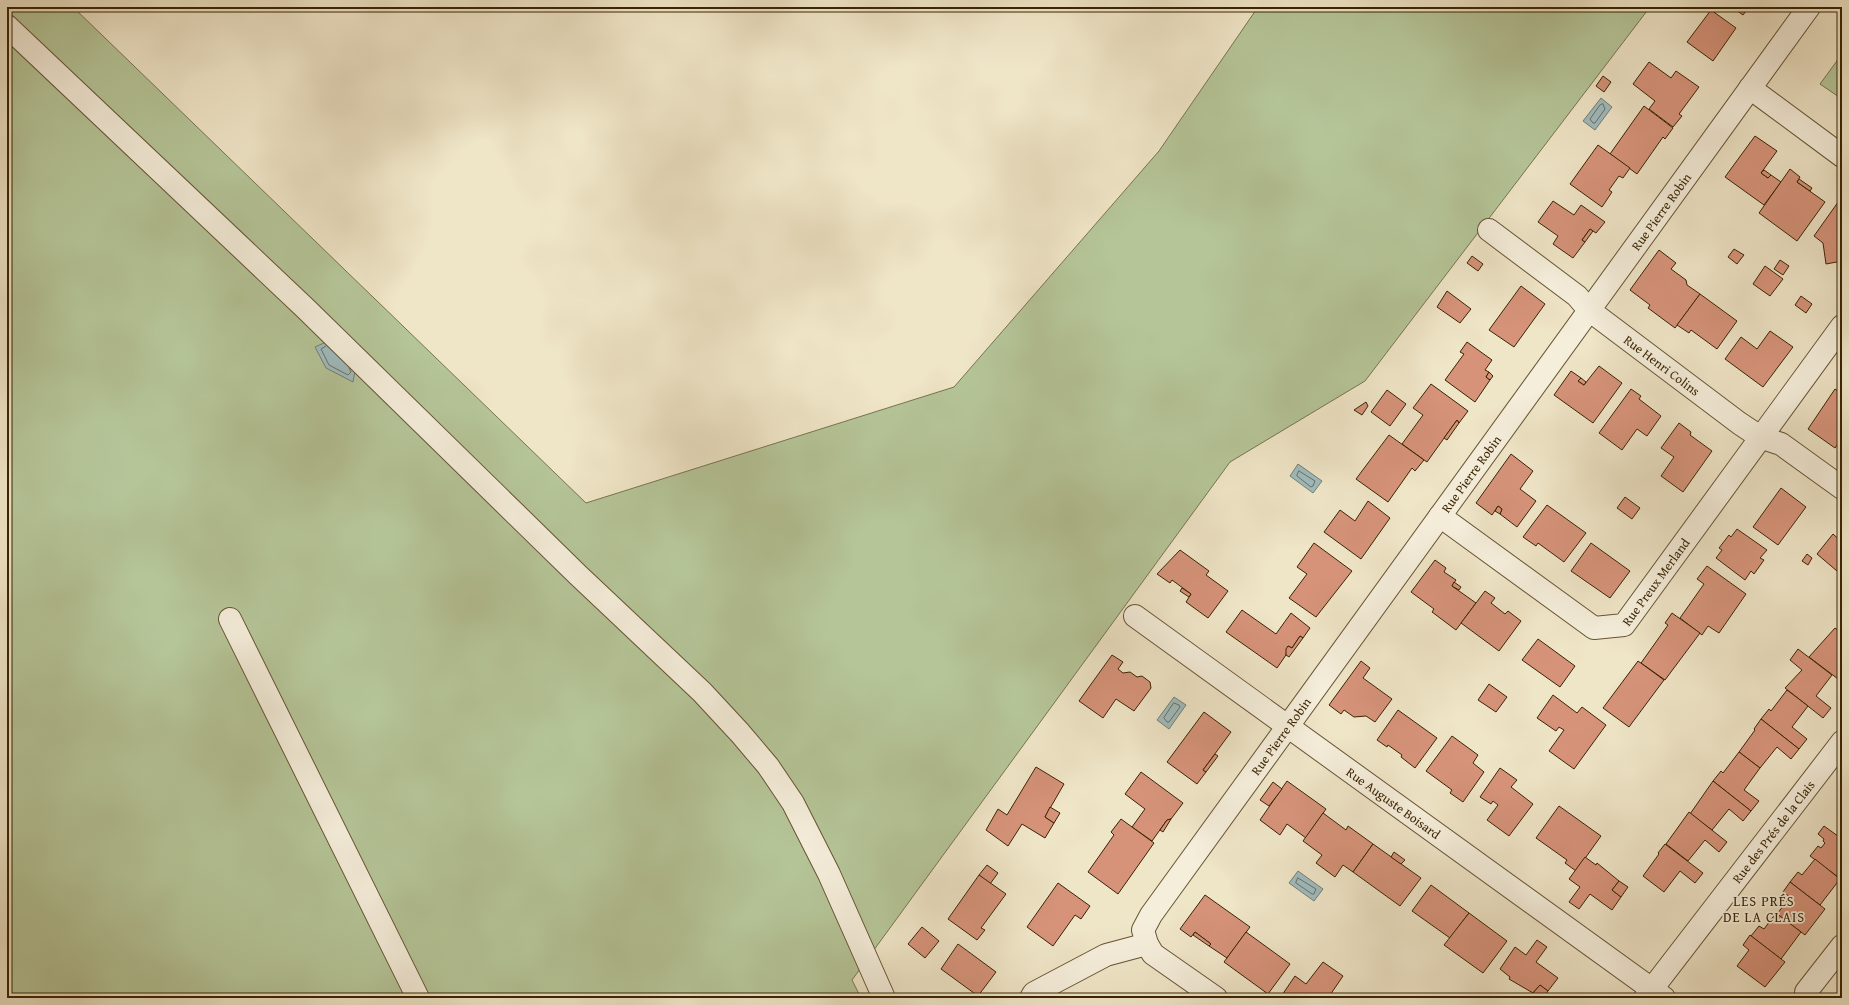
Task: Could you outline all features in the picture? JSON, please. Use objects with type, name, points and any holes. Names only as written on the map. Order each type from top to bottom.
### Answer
[{"type":"street","name":"Rue Pierre Robin","points":[[1146,944],[1143,930],[1151,915],[1809,7]]},
{"type":"street","points":[[7,26],[305,308],[578,576],[702,692],[740,733],[768,766],[793,803],[829,874],[884,998]]},
{"type":"street","points":[[1750,88],[1842,156]]},
{"type":"street","name":"Rue Henri Colins","points":[[1489,230],[1577,296],[1589,310],[1760,437],[1781,444],[1842,488]]},
{"type":"street","name":"Rue Preux Merland","points":[[1440,516],[1594,628],[1624,625],[1842,326]]},
{"type":"street","name":"Rue Auguste Boisard","points":[[1135,616],[1653,995]]},
{"type":"street","points":[[230,619],[418,998]]},
{"type":"street","name":"Rue des Prés de la Clais","points":[[1653,995],[1842,742]]},
{"type":"street","points":[[1031,998],[1034,993],[1106,955],[1146,944],[1153,954],[1216,998]]},
{"type":"street","points":[[1806,998],[1806,992],[1842,946]]},
{"type":"green space","points":[[7,7],[73,7],[586,503],[954,387],[1159,151],[1258,7],[1650,7],[1365,381],[1230,462],[852,980],[861,998],[7,998]]},
{"type":"green space","points":[[1842,54],[1842,99],[1820,84]]},
{"type":"water","points":[[1601,98],[1612,107],[1595,130],[1583,121]]},
{"type":"water","points":[[326,342],[355,371],[353,382],[326,368],[315,347]]},
{"type":"water","points":[[1298,464],[1322,481],[1313,493],[1290,476]]},
{"type":"water","points":[[1174,697],[1186,705],[1169,729],[1157,720]]},
{"type":"water","points":[[1298,871],[1323,889],[1314,901],[1289,883]]},
{"type":"building","points":[[1732,7],[1749,7],[1743,15]]},
{"type":"building","points":[[1711,10],[1736,28],[1713,61],[1687,42]]},
{"type":"building","points":[[1649,62],[1671,78],[1676,71],[1699,87],[1679,114],[1682,116],[1673,127],[1649,109],[1655,101],[1633,84]]},
{"type":"building","points":[[1603,76],[1611,82],[1604,92],[1596,86]]},
{"type":"building","points":[[1644,106],[1673,128],[1665,139],[1663,137],[1637,174],[1610,154]]},
{"type":"building","points":[[1755,136],[1777,151],[1761,173],[1768,178],[1771,175],[1781,182],[1764,205],[1725,177]]},
{"type":"building","points":[[1598,145],[1630,168],[1623,178],[1619,176],[1609,190],[1612,192],[1602,207],[1570,184]]},
{"type":"building","points":[[1790,169],[1800,177],[1797,182],[1825,202],[1797,241],[1759,213]]},
{"type":"building","points":[[1764,170],[1771,175],[1768,178],[1761,173]]},
{"type":"building","points":[[1799,179],[1812,188],[1810,191],[1797,182]]},
{"type":"building","points":[[1841,198],[1842,261],[1826,264],[1823,243],[1814,236]]},
{"type":"building","points":[[1553,201],[1574,215],[1581,205],[1605,222],[1596,233],[1590,229],[1582,240],[1585,242],[1573,258],[1553,244],[1558,236],[1538,222]]},
{"type":"building","points":[[1590,229],[1593,231],[1585,242],[1582,240]]},
{"type":"building","points":[[1734,249],[1744,255],[1737,264],[1728,257]]},
{"type":"building","points":[[1659,250],[1676,263],[1671,269],[1686,280],[1687,285],[1700,294],[1675,328],[1648,308],[1650,305],[1630,290]]},
{"type":"building","points":[[1472,256],[1483,264],[1478,271],[1467,263]]},
{"type":"building","points":[[1780,260],[1789,266],[1783,275],[1774,269]]},
{"type":"building","points":[[1765,266],[1783,279],[1770,296],[1753,284]]},
{"type":"building","points":[[1521,286],[1545,304],[1514,347],[1489,330]]},
{"type":"building","points":[[1447,291],[1471,309],[1460,323],[1437,307]]},
{"type":"building","points":[[1700,294],[1737,321],[1717,349],[1691,330],[1689,333],[1677,325]]},
{"type":"building","points":[[1801,296],[1812,304],[1806,313],[1795,305]]},
{"type":"building","points":[[1770,331],[1793,347],[1763,387],[1725,359],[1741,337],[1757,349]]},
{"type":"building","points":[[1467,342],[1492,360],[1485,370],[1489,372],[1486,377],[1490,380],[1475,402],[1445,380],[1464,354],[1460,352]]},
{"type":"building","points":[[1599,366],[1622,383],[1593,423],[1554,395],[1571,371],[1581,378],[1578,381],[1584,385]]},
{"type":"building","points":[[1489,372],[1493,376],[1490,380],[1486,377]]},
{"type":"building","points":[[1581,378],[1586,382],[1584,385],[1578,381]]},
{"type":"building","points":[[1431,384],[1468,411],[1459,423],[1457,420],[1427,462],[1402,444],[1423,415],[1413,408]]},
{"type":"building","points":[[1631,389],[1641,396],[1639,399],[1661,416],[1647,436],[1637,429],[1622,450],[1599,433]]},
{"type":"building","points":[[1835,389],[1842,394],[1842,438],[1835,448],[1808,429]]},
{"type":"building","points":[[1387,390],[1406,404],[1390,426],[1371,412]]},
{"type":"building","points":[[1366,402],[1368,406],[1362,415],[1354,410]]},
{"type":"building","points":[[1457,420],[1459,423],[1447,440],[1444,438]]},
{"type":"building","points":[[1679,423],[1691,432],[1690,435],[1712,451],[1683,492],[1661,476],[1674,457],[1661,448]]},
{"type":"building","points":[[1389,435],[1424,460],[1415,471],[1412,468],[1388,502],[1356,479]]},
{"type":"building","points":[[1511,454],[1533,471],[1520,489],[1536,501],[1517,527],[1500,514],[1502,509],[1498,506],[1492,515],[1476,503]]},
{"type":"building","points":[[1781,488],[1806,507],[1778,545],[1753,527]]},
{"type":"building","points":[[1625,497],[1640,508],[1632,519],[1617,508]]},
{"type":"building","points":[[1368,501],[1390,518],[1361,559],[1324,532],[1340,510],[1355,521]]},
{"type":"building","points":[[1547,505],[1586,533],[1564,562],[1538,543],[1536,546],[1523,537]]},
{"type":"building","points":[[1498,506],[1502,509],[1500,514],[1495,511]]},
{"type":"building","points":[[1737,529],[1767,550],[1760,558],[1764,560],[1754,574],[1751,571],[1745,580],[1716,558],[1722,550],[1719,548],[1729,535],[1731,537]]},
{"type":"building","points":[[1833,534],[1842,542],[1842,573],[1838,570],[1837,571],[1817,554]]},
{"type":"building","points":[[1314,543],[1352,571],[1316,617],[1289,598],[1307,574],[1297,567]]},
{"type":"building","points":[[1591,543],[1630,571],[1610,598],[1571,571]]},
{"type":"building","points":[[1180,550],[1209,571],[1206,575],[1228,591],[1208,618],[1186,602],[1191,594],[1172,580],[1170,583],[1157,574]]},
{"type":"building","points":[[1807,554],[1812,558],[1808,565],[1802,561]]},
{"type":"building","points":[[1435,560],[1446,568],[1444,572],[1456,580],[1452,586],[1476,603],[1456,630],[1432,612],[1434,609],[1411,592]]},
{"type":"building","points":[[1707,566],[1746,594],[1719,633],[1708,626],[1702,635],[1680,618],[1704,584],[1697,579]]},
{"type":"building","points":[[1454,582],[1461,587],[1459,590],[1452,586]]},
{"type":"building","points":[[1182,588],[1191,594],[1189,597],[1180,591]]},
{"type":"building","points":[[1485,591],[1495,598],[1491,603],[1505,614],[1508,611],[1521,621],[1499,651],[1461,623]]},
{"type":"building","points":[[1242,610],[1276,634],[1291,613],[1310,628],[1303,638],[1300,636],[1292,648],[1288,646],[1286,655],[1277,668],[1226,632]]},
{"type":"building","points":[[1672,613],[1700,633],[1665,680],[1641,663],[1668,625],[1665,623]]},
{"type":"building","points":[[1835,628],[1842,633],[1842,662],[1840,665],[1842,666],[1842,682],[1809,657]]},
{"type":"building","points":[[1300,636],[1303,638],[1289,657],[1286,655],[1286,649],[1288,646],[1292,648]]},
{"type":"building","points":[[1538,639],[1575,666],[1560,687],[1522,660]]},
{"type":"building","points":[[1798,649],[1832,675],[1816,696],[1831,708],[1823,718],[1785,688],[1802,670],[1790,660]]},
{"type":"building","points":[[1112,655],[1123,662],[1118,669],[1123,673],[1130,672],[1137,677],[1142,676],[1150,682],[1151,688],[1134,711],[1116,699],[1103,718],[1079,701]]},
{"type":"building","points":[[1361,661],[1370,668],[1363,678],[1392,699],[1375,722],[1366,716],[1354,717],[1344,710],[1341,714],[1329,705]]},
{"type":"building","points":[[1638,661],[1664,680],[1629,727],[1603,708]]},
{"type":"building","points":[[1489,684],[1507,697],[1496,712],[1478,700]]},
{"type":"building","points":[[1787,690],[1808,706],[1792,727],[1807,739],[1799,749],[1761,719],[1769,709],[1771,711]]},
{"type":"building","points":[[1553,695],[1577,713],[1582,707],[1606,725],[1574,769],[1549,751],[1564,730],[1559,727],[1556,731],[1537,718]]},
{"type":"building","points":[[1398,710],[1437,738],[1415,768],[1401,757],[1402,755],[1388,745],[1387,747],[1377,740]]},
{"type":"building","points":[[1204,712],[1231,732],[1203,770],[1206,772],[1197,784],[1167,762]]},
{"type":"building","points":[[1761,719],[1799,749],[1791,759],[1777,747],[1760,768],[1739,752]]},
{"type":"building","points":[[1452,736],[1478,755],[1473,763],[1484,772],[1463,802],[1450,793],[1452,790],[1426,771]]},
{"type":"building","points":[[1739,752],[1760,768],[1744,790],[1759,801],[1751,811],[1713,781],[1721,771],[1723,773]]},
{"type":"building","points":[[1215,754],[1218,756],[1206,772],[1203,770]]},
{"type":"building","points":[[1036,767],[1064,784],[1045,817],[1054,823],[1045,838],[1022,824],[1008,846],[986,830],[998,809],[1007,815]]},
{"type":"building","points":[[1500,768],[1517,780],[1511,787],[1533,804],[1509,836],[1487,820],[1498,805],[1493,801],[1491,804],[1480,797]]},
{"type":"building","points":[[1141,772],[1183,803],[1171,819],[1167,820],[1152,841],[1132,827],[1145,809],[1125,794]]},
{"type":"building","points":[[1287,781],[1326,809],[1306,838],[1287,824],[1280,835],[1260,820]]},
{"type":"building","points":[[1713,781],[1751,811],[1743,821],[1729,809],[1712,830],[1690,814]]},
{"type":"building","points":[[1273,782],[1282,789],[1269,806],[1260,800]]},
{"type":"building","points":[[1559,806],[1601,836],[1576,871],[1565,863],[1567,860],[1536,838]]},
{"type":"building","points":[[1050,807],[1060,813],[1054,823],[1045,817]]},
{"type":"building","points":[[1689,812],[1727,842],[1719,852],[1705,840],[1688,861],[1666,844]]},
{"type":"building","points":[[1323,813],[1346,830],[1348,826],[1373,844],[1353,872],[1343,865],[1335,877],[1316,863],[1322,855],[1303,841]]},
{"type":"building","points":[[1121,819],[1154,843],[1118,894],[1088,872],[1114,835],[1111,832]]},
{"type":"building","points":[[1171,819],[1163,832],[1160,830],[1167,820]]},
{"type":"building","points":[[1824,826],[1842,839],[1842,880],[1810,856],[1818,846],[1821,848],[1825,843],[1823,841],[1824,839],[1818,834]]},
{"type":"building","points":[[1373,844],[1421,878],[1400,906],[1353,872]]},
{"type":"building","points":[[1665,844],[1703,873],[1695,883],[1680,871],[1664,892],[1643,876]]},
{"type":"building","points":[[1394,852],[1405,860],[1401,864],[1391,857]]},
{"type":"building","points":[[1585,857],[1596,865],[1597,863],[1619,881],[1612,890],[1621,897],[1612,910],[1590,894],[1579,909],[1569,902],[1580,887],[1569,879]]},
{"type":"building","points":[[1815,859],[1840,879],[1820,905],[1790,882],[1798,872],[1802,875]]},
{"type":"building","points":[[987,865],[998,873],[990,884],[979,875]]},
{"type":"building","points":[[979,875],[1006,894],[981,928],[985,930],[977,940],[948,919]]},
{"type":"building","points":[[1619,881],[1628,887],[1621,897],[1612,890]]},
{"type":"building","points":[[1790,882],[1825,909],[1805,935],[1777,914],[1790,897],[1783,892]]},
{"type":"building","points":[[1058,883],[1090,906],[1081,919],[1075,915],[1053,946],[1027,927]]},
{"type":"building","points":[[1431,885],[1469,913],[1450,938],[1412,911]]},
{"type":"building","points":[[1205,895],[1250,927],[1227,958],[1209,946],[1211,944],[1195,932],[1191,937],[1180,929]]},
{"type":"building","points":[[1469,913],[1507,941],[1483,973],[1444,945]]},
{"type":"building","points":[[1776,913],[1801,932],[1781,959],[1751,936],[1759,926],[1764,929]]},
{"type":"building","points":[[922,927],[939,941],[925,958],[908,944]]},
{"type":"building","points":[[1195,932],[1211,944],[1209,946],[1193,935]]},
{"type":"building","points":[[1246,932],[1290,964],[1268,994],[1224,962]]},
{"type":"building","points":[[1750,935],[1785,962],[1765,987],[1737,966],[1749,950],[1743,945]]},
{"type":"building","points":[[1537,940],[1547,947],[1536,962],[1558,978],[1548,991],[1540,985],[1533,993],[1509,979],[1510,977],[1500,969],[1515,947],[1526,955]]},
{"type":"building","points":[[958,944],[996,972],[978,996],[941,969]]},
{"type":"building","points":[[1323,962],[1343,976],[1328,998],[1280,998],[1295,976],[1306,984]]},
{"type":"building","points":[[1540,985],[1548,991],[1543,998],[1539,998],[1533,993]]},
{"type":"district","name":"LES PRÉS DE LA CLAIS","points":[[1764,910]]}]
